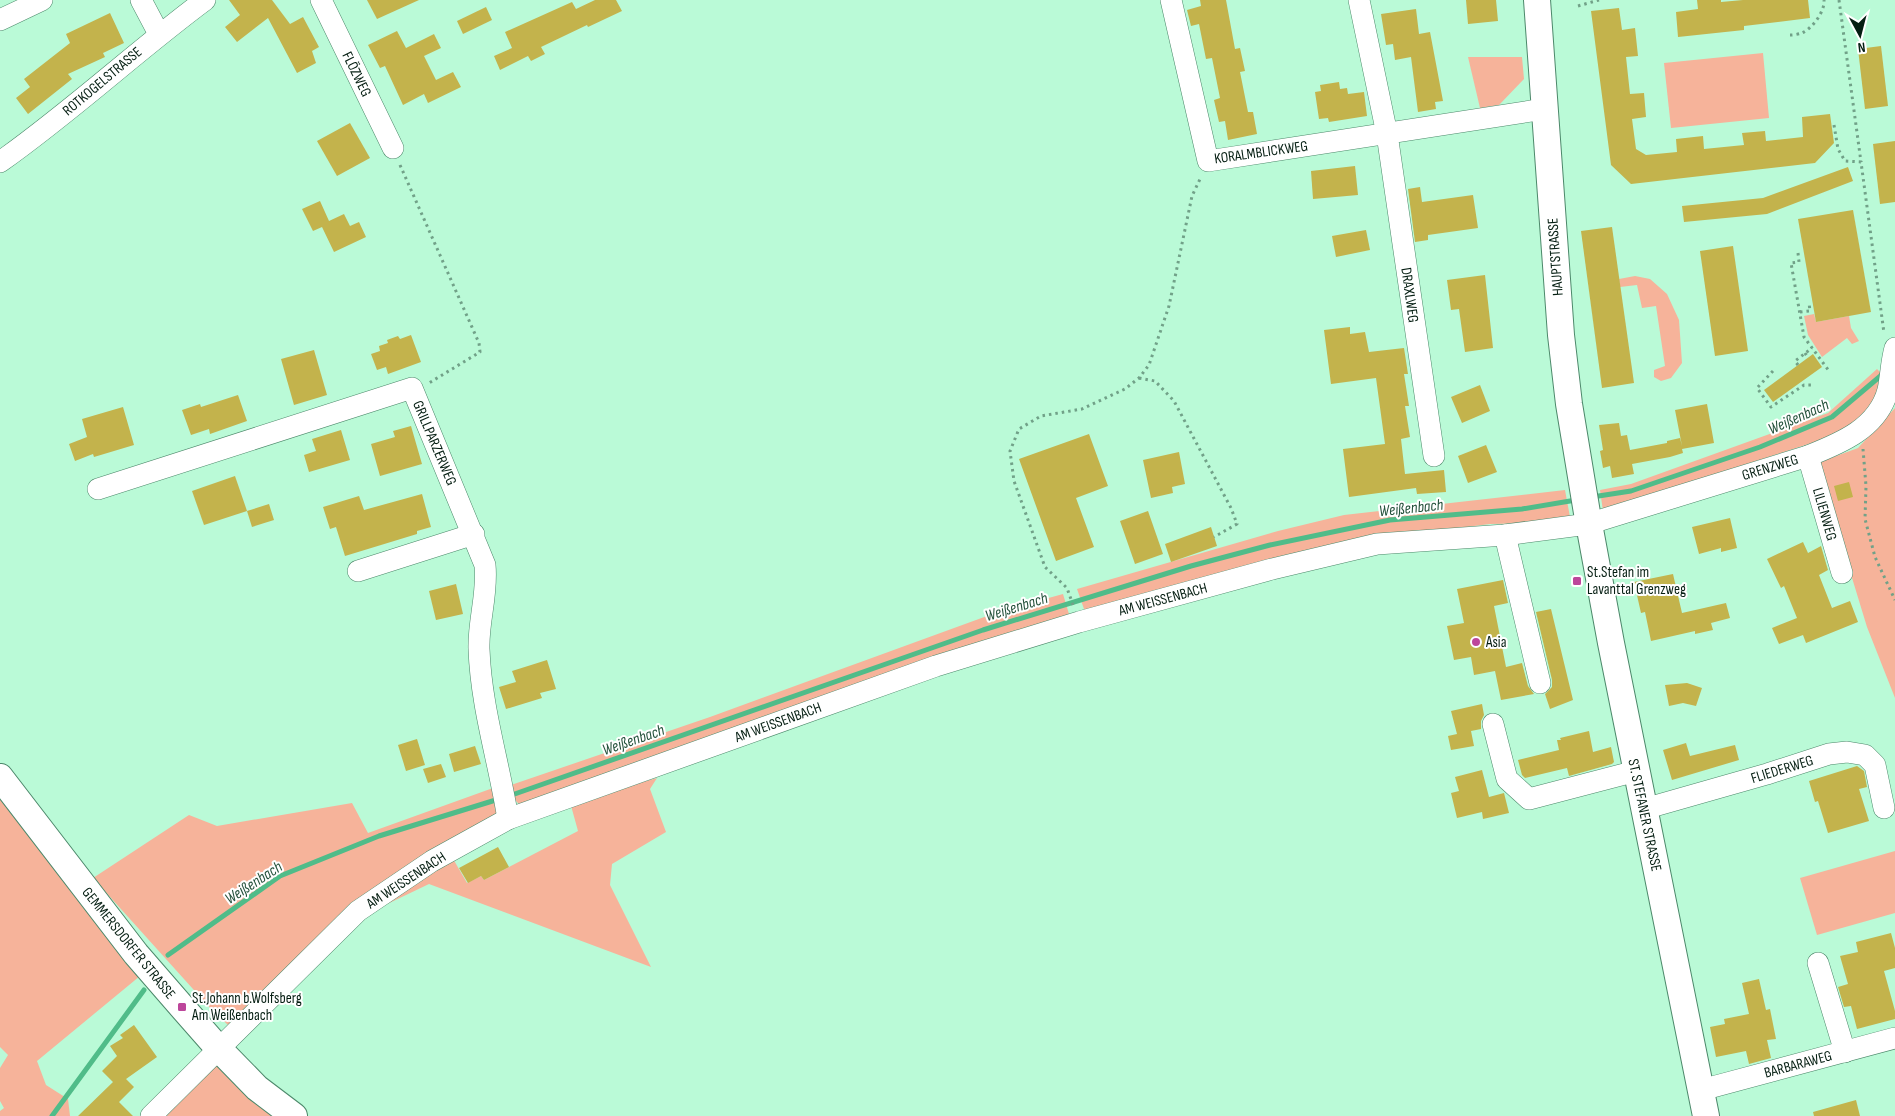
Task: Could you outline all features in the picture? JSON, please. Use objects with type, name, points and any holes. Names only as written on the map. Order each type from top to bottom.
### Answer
[{"type":"main road","name":"HAUPTSTRASSE","points":[[1536,0],[1560,335],[1587,519]]},
{"type":"main road","name":"ST. STEFANER STRASSE","points":[[1587,519],[1706,1116]]},
{"type":"main road","name":"GEMMERSDORFER STRASSE","points":[[0,778],[136,954],[218,1048],[257,1088],[294,1116]]},
{"type":"street","points":[[0,20],[42,0]]},
{"type":"street","points":[[141,0],[159,34]]},
{"type":"street","name":"ROTKOGELSTRASSE","points":[[0,162],[29,142],[159,34],[205,0]]},
{"type":"street","name":"FLÖZWEG","points":[[321,0],[393,148]]},
{"type":"street","name":"KORALMBLICKWEG","points":[[1171,0],[1208,161],[1544,109]]},
{"type":"street","points":[[1359,0],[1387,134]]},
{"type":"street","name":"DRAXLWEG","points":[[1387,134],[1434,456]]},
{"type":"street","name":"GRENZWEG","points":[[1587,519],[1808,456],[1841,443],[1876,415],[1887,392],[1890,346]]},
{"type":"street","name":"GRILLPARZERWEG","points":[[98,489],[412,388],[474,534],[485,565],[487,582],[479,647],[482,686],[508,816]]},
{"type":"street","name":"LILIENWEG","points":[[1808,456],[1842,573]]},
{"type":"street","name":"AM WEISSENBACH","points":[[151,1116],[358,911],[432,862],[508,816],[936,666],[1079,622],[1272,568],[1377,544],[1505,535],[1587,519]]},
{"type":"street","points":[[358,571],[474,534]]},
{"type":"street","points":[[1505,535],[1540,683]]},
{"type":"street","points":[[1493,724],[1507,779],[1529,799],[1636,771]]},
{"type":"street","name":"FLIEDERWEG","points":[[1644,808],[1767,774],[1829,754],[1847,752],[1865,755],[1875,765],[1884,808]]},
{"type":"street","points":[[1818,963],[1845,1052]]},
{"type":"street","name":"BARBARAWEG","points":[[1701,1090],[1895,1038]]},
{"type":"path","points":[[1578,6],[1598,0]]},
{"type":"path","points":[[1790,36],[1803,33],[1814,24],[1824,6],[1824,0]]},
{"type":"path","points":[[1839,0],[1861,162],[1890,346]]},
{"type":"path","points":[[1834,125],[1838,149],[1845,161],[1861,162]]},
{"type":"path","points":[[393,148],[479,343],[480,352],[430,383],[412,388]]},
{"type":"path","points":[[1076,614],[1067,588],[1045,567],[1014,481],[1010,451],[1019,429],[1041,416],[1082,409],[1125,389],[1139,378],[1149,365],[1169,306],[1192,196],[1208,161]]},
{"type":"path","points":[[1798,253],[1799,262],[1791,263],[1804,337],[1829,372]]},
{"type":"path","points":[[1800,312],[1810,311],[1809,303]]},
{"type":"path","points":[[1798,365],[1795,361],[1812,348]]},
{"type":"path","points":[[1805,353],[1808,358]]},
{"type":"path","points":[[1773,371],[1757,388],[1771,407],[1804,385],[1811,385]]},
{"type":"path","points":[[1139,378],[1155,381],[1174,401],[1231,508],[1237,524],[1214,537]]},
{"type":"path","points":[[1861,428],[1866,486],[1865,519],[1875,557],[1895,600]]},
{"type":"shaded area","points":[[1763,53],[1769,118],[1671,128],[1664,63]]},
{"type":"shaded area","points":[[1468,57],[1522,57],[1524,79],[1499,105],[1480,108]]},
{"type":"shaded area","points":[[1635,276],[1650,279],[1667,294],[1679,320],[1682,363],[1671,378],[1661,381],[1654,377],[1654,370],[1665,366],[1656,306],[1642,308],[1637,285],[1620,287],[1619,279]]},
{"type":"shaded area","points":[[1814,314],[1816,322],[1849,316],[1851,328],[1859,341],[1852,344],[1847,338],[1822,357],[1808,335],[1804,316]]},
{"type":"shaded area","points":[[1877,369],[1882,374],[1873,402],[1858,421],[1842,433],[1603,511],[1600,490],[1631,484],[1828,413]]},
{"type":"shaded area","points":[[1895,408],[1895,698],[1867,627],[1817,463],[1858,448]]},
{"type":"shaded area","points":[[1565,490],[1570,517],[1541,523],[1490,524],[1371,539],[1281,556],[1100,609],[1084,609],[1077,589],[1278,531],[1344,515]]},
{"type":"shaded area","points":[[1063,594],[1069,614],[520,805],[515,800],[511,785],[710,717],[998,612]]},
{"type":"shaded area","points":[[657,778],[650,789],[666,832],[612,864],[610,885],[651,967],[429,884],[381,907],[452,857],[467,883],[481,876],[484,880],[578,831],[570,802]]},
{"type":"shaded area","points":[[493,788],[497,813],[228,1025],[211,1009],[93,878],[189,815],[217,826],[352,803],[368,833]]},
{"type":"shaded area","points":[[0,797],[140,976],[37,1061],[46,1085],[68,1099],[70,1116],[0,1116],[0,1111],[4,1108],[0,1101],[0,1068],[8,1055],[0,1047]]},
{"type":"shaded area","points":[[1895,851],[1895,913],[1817,935],[1800,878]]},
{"type":"shaded area","points":[[211,1053],[287,1116],[145,1116]]},
{"type":"building","points":[[229,0],[272,0],[290,24],[303,17],[319,47],[312,51],[316,63],[297,73],[268,18],[237,42],[225,27],[240,15]]},
{"type":"building","points":[[367,0],[419,0],[377,19]]},
{"type":"building","points":[[595,0],[616,0],[622,11],[541,47],[545,54],[531,61],[528,56],[500,70],[494,56],[512,48],[505,32],[572,2],[576,9]]},
{"type":"building","points":[[1200,0],[1226,0],[1235,49],[1240,48],[1245,71],[1240,72],[1248,112],[1253,112],[1257,134],[1228,140],[1225,121],[1219,122],[1214,100],[1220,98],[1212,58],[1206,59],[1199,24],[1191,26],[1187,10],[1201,6]]},
{"type":"building","points":[[1466,0],[1496,0],[1498,21],[1468,24]]},
{"type":"building","points":[[1697,0],[1721,0],[1721,2],[1808,0],[1810,18],[1744,26],[1744,30],[1678,37],[1676,12],[1698,9]]},
{"type":"building","points":[[486,7],[492,20],[463,34],[457,21]]},
{"type":"building","points":[[1619,8],[1622,30],[1635,28],[1638,56],[1626,57],[1630,94],[1644,93],[1646,117],[1632,119],[1636,149],[1646,155],[1677,152],[1676,139],[1703,136],[1704,149],[1744,145],[1742,133],[1765,131],[1766,141],[1803,137],[1802,117],[1830,114],[1834,143],[1815,163],[1631,184],[1611,165],[1591,11]]},
{"type":"building","points":[[1416,9],[1419,34],[1430,32],[1443,101],[1435,102],[1436,109],[1418,112],[1411,57],[1395,60],[1393,44],[1386,45],[1381,14]]},
{"type":"building","points":[[110,13],[124,43],[103,53],[105,57],[68,74],[72,79],[28,114],[16,98],[30,87],[24,79],[70,43],[66,34]]},
{"type":"building","points":[[397,31],[406,48],[434,34],[441,48],[424,56],[436,80],[453,72],[461,87],[428,103],[424,94],[403,105],[385,66],[380,68],[368,45]]},
{"type":"building","points":[[1881,46],[1888,106],[1865,109],[1858,49]]},
{"type":"building","points":[[1339,82],[1340,89],[1347,88],[1348,94],[1364,92],[1367,116],[1329,122],[1328,118],[1319,119],[1315,92],[1321,91],[1320,85]]},
{"type":"building","points":[[350,123],[370,158],[337,176],[317,141]]},
{"type":"building","points":[[1895,141],[1895,202],[1880,204],[1873,144]]},
{"type":"building","points":[[1355,166],[1358,195],[1313,199],[1311,171]]},
{"type":"building","points":[[1848,167],[1853,181],[1767,214],[1684,222],[1682,206],[1763,198]]},
{"type":"building","points":[[1420,187],[1422,202],[1473,195],[1478,228],[1428,235],[1428,240],[1415,242],[1408,189]]},
{"type":"building","points":[[320,201],[329,221],[344,214],[350,226],[359,222],[366,237],[334,252],[322,227],[313,231],[302,209]]},
{"type":"building","points":[[1853,210],[1871,312],[1816,322],[1798,219]]},
{"type":"building","points":[[1612,227],[1634,383],[1602,388],[1581,231]]},
{"type":"building","points":[[1366,230],[1370,250],[1336,257],[1332,236]]},
{"type":"building","points":[[1733,246],[1748,351],[1715,356],[1700,251]]},
{"type":"building","points":[[1485,275],[1493,348],[1465,352],[1459,309],[1451,310],[1447,280]]},
{"type":"building","points":[[1350,327],[1350,334],[1365,332],[1369,352],[1404,348],[1408,374],[1404,374],[1409,406],[1405,406],[1410,437],[1401,439],[1405,474],[1444,470],[1446,492],[1417,494],[1416,488],[1349,497],[1343,449],[1385,444],[1376,378],[1331,384],[1324,330]]},
{"type":"building","points":[[411,335],[421,362],[388,374],[386,367],[377,370],[371,354],[380,351],[379,346],[388,343],[387,340],[398,336],[400,339]]},
{"type":"building","points":[[314,350],[327,395],[294,405],[281,359]]},
{"type":"building","points":[[1813,354],[1822,367],[1773,402],[1764,390]]},
{"type":"building","points":[[1480,385],[1490,411],[1462,423],[1451,397]]},
{"type":"building","points":[[238,395],[247,421],[210,434],[209,429],[191,435],[182,410],[200,404],[201,407]]},
{"type":"building","points":[[1707,404],[1714,443],[1682,449],[1683,453],[1670,457],[1632,464],[1634,474],[1612,478],[1610,466],[1603,468],[1600,451],[1603,450],[1599,425],[1619,423],[1621,436],[1627,435],[1630,450],[1667,443],[1667,441],[1680,438],[1682,446],[1675,410]]},
{"type":"building","points":[[123,407],[134,445],[94,457],[93,454],[75,461],[69,444],[87,437],[82,419]]},
{"type":"building","points":[[411,426],[422,464],[380,476],[371,444],[395,437],[393,431]]},
{"type":"building","points":[[341,430],[350,460],[309,472],[304,455],[316,451],[312,439]]},
{"type":"building","points":[[1089,434],[1108,486],[1076,498],[1094,547],[1056,561],[1019,459]]},
{"type":"building","points":[[1486,445],[1497,472],[1468,483],[1458,456]]},
{"type":"building","points":[[1179,452],[1185,484],[1172,487],[1173,493],[1151,498],[1143,460]]},
{"type":"building","points":[[235,476],[247,511],[204,525],[192,491]]},
{"type":"building","points":[[1849,482],[1853,497],[1838,501],[1834,486]]},
{"type":"building","points":[[422,494],[431,527],[417,531],[417,534],[345,556],[336,527],[330,529],[323,507],[359,496],[364,510]]},
{"type":"building","points":[[269,504],[274,520],[252,527],[247,511]]},
{"type":"building","points":[[1148,511],[1163,554],[1135,564],[1120,521]]},
{"type":"building","points":[[1730,518],[1737,548],[1721,552],[1721,548],[1699,554],[1692,527]]},
{"type":"building","points":[[1211,527],[1217,546],[1171,562],[1165,544]]},
{"type":"building","points":[[1803,542],[1808,553],[1821,546],[1828,570],[1819,575],[1832,608],[1850,601],[1858,622],[1806,643],[1803,635],[1779,644],[1772,628],[1797,618],[1784,586],[1781,588],[1767,559]]},
{"type":"building","points":[[1673,574],[1682,613],[1726,603],[1730,618],[1711,623],[1713,630],[1695,634],[1695,631],[1651,641],[1645,612],[1641,613],[1634,582]]},
{"type":"building","name":"Asia","points":[[1503,580],[1508,603],[1494,606],[1506,667],[1522,663],[1528,686],[1534,694],[1501,700],[1495,671],[1474,675],[1471,657],[1454,660],[1447,626],[1464,623],[1457,589]]},
{"type":"building","points":[[456,584],[463,614],[436,620],[429,591]]},
{"type":"building","points":[[1551,609],[1573,700],[1550,709],[1545,694],[1552,687],[1552,680],[1536,612]]},
{"type":"building","points":[[547,660],[556,689],[540,693],[542,698],[506,709],[499,687],[516,682],[512,671]]},
{"type":"building","points":[[1687,683],[1702,688],[1696,706],[1683,703],[1669,706],[1665,685]]},
{"type":"building","points":[[1482,704],[1484,715],[1481,721],[1481,729],[1471,731],[1474,746],[1451,750],[1448,736],[1457,734],[1451,711]]},
{"type":"building","points":[[1589,731],[1593,752],[1611,747],[1614,762],[1612,764],[1569,776],[1567,768],[1525,778],[1522,775],[1518,760],[1559,750],[1557,740],[1561,740],[1560,738]]},
{"type":"building","points":[[417,739],[425,765],[406,771],[398,745]]},
{"type":"building","points":[[1686,743],[1690,756],[1735,745],[1739,760],[1672,780],[1663,750]]},
{"type":"building","points":[[475,746],[481,764],[454,772],[449,754]]},
{"type":"building","points":[[441,764],[446,777],[428,783],[423,769]]},
{"type":"building","points":[[1857,766],[1864,771],[1867,787],[1859,789],[1869,821],[1828,833],[1818,801],[1815,802],[1809,781]]},
{"type":"building","points":[[1482,770],[1489,797],[1504,793],[1509,813],[1483,819],[1482,812],[1457,818],[1451,793],[1459,791],[1455,777]]},
{"type":"building","points":[[498,847],[509,867],[484,880],[481,876],[468,883],[459,868]]},
{"type":"building","points":[[1891,933],[1895,948],[1895,968],[1884,971],[1895,1011],[1895,1019],[1857,1029],[1851,1006],[1844,1007],[1838,987],[1848,984],[1840,956],[1858,952],[1856,942]]},
{"type":"building","points":[[1759,979],[1766,1010],[1770,1009],[1776,1039],[1767,1040],[1771,1058],[1749,1064],[1746,1051],[1716,1057],[1710,1027],[1725,1024],[1724,1019],[1749,1014],[1742,983]]},
{"type":"building","points":[[134,1025],[157,1057],[126,1079],[134,1087],[119,1102],[133,1116],[78,1116],[113,1082],[102,1071],[117,1056],[110,1046],[123,1038],[120,1035]]},
{"type":"building","points":[[1856,1100],[1860,1116],[1814,1116],[1813,1112]]},
{"type":"waterway","name":"Weißenbach","points":[[1592,497],[1631,491],[1760,447],[1832,417],[1884,373]]},
{"type":"waterway","name":"Weißenbach","points":[[509,796],[983,630],[1191,566],[1270,545],[1390,520],[1522,509],[1576,500]]},
{"type":"waterway","name":"Weißenbach","points":[[168,955],[280,876],[379,836],[499,799]]},
{"type":"waterway","name":"Weißenbach","points":[[52,1116],[144,990]]},
{"type":"place","name":"St.Stefan im Lavanttal Grenzweg","points":[[1577,581]]},
{"type":"place","name":"Asia","points":[[1476,642]]},
{"type":"place","name":"St.Johann b.Wolfsberg Am Weißenbach","points":[[182,1007]]}]
